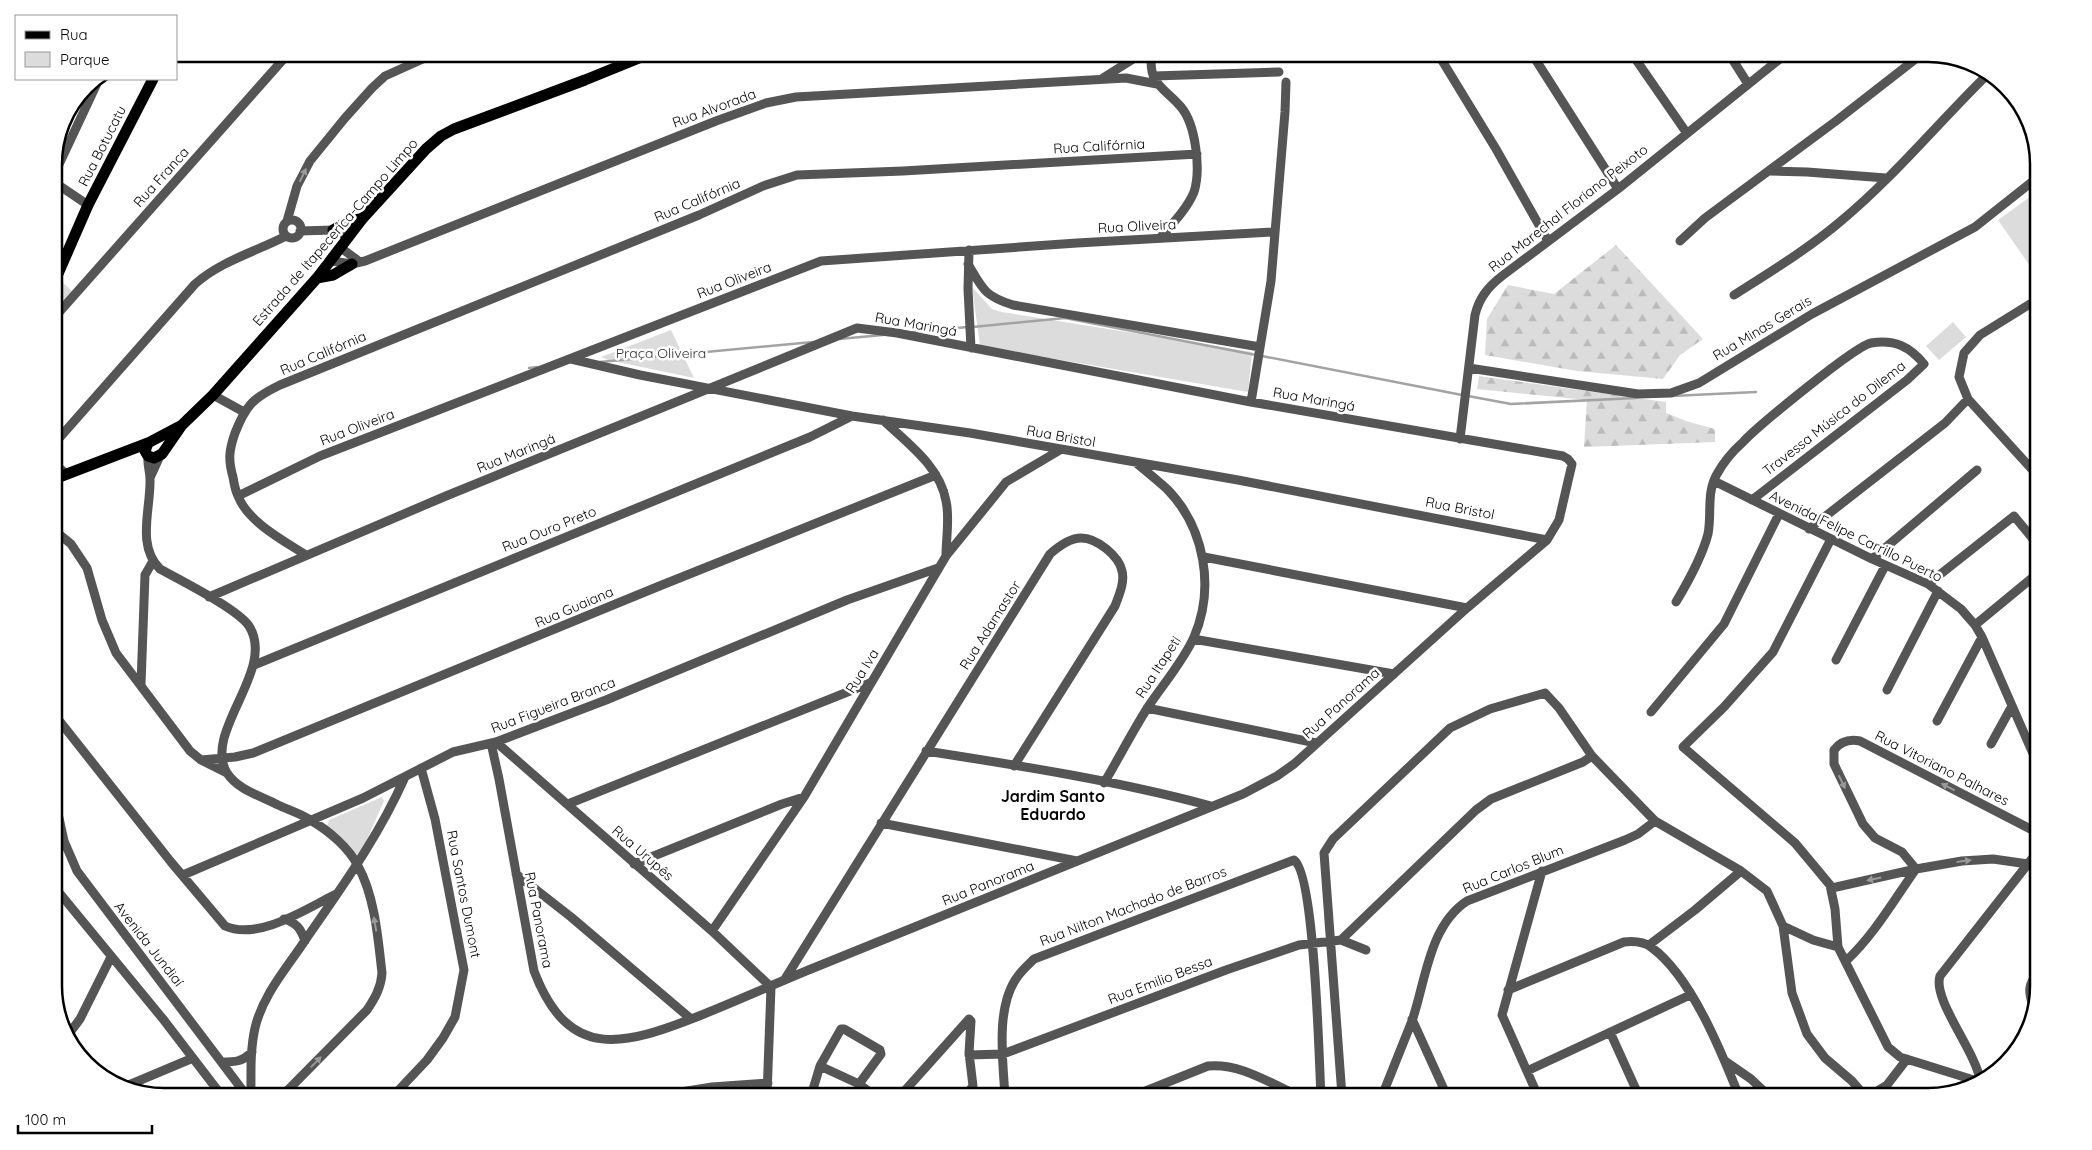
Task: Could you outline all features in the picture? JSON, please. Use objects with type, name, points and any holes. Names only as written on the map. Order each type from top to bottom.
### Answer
[{"type":"main road","name":"Estrada de Itapecerica-Campo Limpo","points":[[153,450],[212,395],[332,261],[363,218],[426,149],[441,136],[454,129],[628,63]]},
{"type":"main road","name":"Rua Botucatu","points":[[63,262],[88,205],[152,80]]},
{"type":"main road","points":[[330,230],[347,222],[363,218]]},
{"type":"main road","points":[[317,278],[333,275],[356,263]]},
{"type":"main road","points":[[63,476],[116,455],[153,450]]},
{"type":"street","name":"Rua Alvorada","points":[[1100,80],[1128,62]]},
{"type":"street","points":[[1151,62],[1155,80],[1182,108],[1190,123],[1196,154],[1196,182],[1193,192],[1187,204],[1160,238]]},
{"type":"street","points":[[1443,62],[1496,149],[1548,241]]},
{"type":"street","points":[[1537,62],[1618,188]]},
{"type":"street","points":[[1638,62],[1686,132]]},
{"type":"street","points":[[1734,62],[1748,84]]},
{"type":"street","name":"Rua Marechal Floriano Peixoto","points":[[1460,439],[1478,303],[1492,285],[1618,188],[1776,62]]},
{"type":"street","points":[[1680,241],[1706,218],[1912,62]]},
{"type":"street","name":"Rua Franca","points":[[63,308],[280,63]]},
{"type":"street","points":[[286,236],[283,226],[287,221],[298,186],[310,161],[372,88],[385,76],[414,63]]},
{"type":"street","name":"Rua Alvorada","points":[[356,263],[716,121],[781,100],[900,90],[1126,78],[1155,80],[1279,72]]},
{"type":"street","points":[[1734,295],[1804,249],[1840,222],[1983,79]]},
{"type":"street","points":[[1251,402],[1271,282],[1286,82]]},
{"type":"street","points":[[63,154],[88,97]]},
{"type":"street","name":"Rua Califórnia","points":[[244,412],[260,396],[280,385],[699,215],[763,186],[792,176],[1196,154]]},
{"type":"street","points":[[1769,171],[1886,178]]},
{"type":"street","name":"Rua Minas Gerais","points":[[1469,368],[1638,394],[1671,393],[1699,383],[1812,314],[1975,227],[2029,184]]},
{"type":"street","points":[[63,188],[88,205]]},
{"type":"street","points":[[287,221],[297,222],[300,231]]},
{"type":"street","points":[[300,231],[330,230],[344,243],[356,263]]},
{"type":"street","points":[[63,434],[195,284],[224,263],[286,236],[296,237],[300,231]]},
{"type":"street","name":"Rua Oliveira","points":[[238,496],[320,456],[821,261],[969,250],[1274,232]]},
{"type":"street","points":[[969,250],[971,348]]},
{"type":"street","points":[[332,261],[356,263]]},
{"type":"street","points":[[968,264],[983,289],[992,298],[1003,302],[1260,348]]},
{"type":"street","points":[[2029,304],[1980,335],[1964,353],[1959,377],[1968,398],[2029,466]]},
{"type":"street","name":"Rua Maringá","points":[[209,597],[306,555],[858,328],[1251,402],[1563,456],[1570,460]]},
{"type":"street","name":"Travessa Música do Dilema","points":[[1676,602],[1707,535],[1714,481],[1722,467],[1743,441],[1815,382],[1865,345],[1878,342],[1904,346],[1914,351],[1924,364],[1907,380],[1752,500]]},
{"type":"street","name":"Rua Bristol","points":[[571,359],[852,416],[1134,462],[1440,518],[1547,540]]},
{"type":"street","points":[[212,395],[244,412],[228,454],[238,496],[242,504],[265,528],[306,555]]},
{"type":"street","points":[[1809,528],[1945,423],[1968,398]]},
{"type":"street","name":"Rua Ouro Preto","points":[[254,665],[810,437],[852,416]]},
{"type":"street","points":[[883,420],[922,458],[942,484],[947,503],[946,556]]},
{"type":"street","name":"Estrada de Itapecerica-Campo Limpo","points":[[153,450],[146,530],[148,548],[153,561]]},
{"type":"street","name":"Rua Iva","points":[[712,931],[804,797],[946,556],[1006,482],[1060,450]]},
{"type":"street","name":"Rua Panorama","points":[[494,743],[534,972],[547,1000],[571,1027],[587,1036],[616,1040],[630,1039],[653,1033],[771,987],[1243,794],[1277,776],[1547,540],[1558,520],[1572,464],[1570,460]]},
{"type":"street","name":"Rua Itapeti","points":[[1104,783],[1147,708],[1193,638],[1202,608],[1205,585],[1204,557],[1195,533],[1183,510],[1168,490],[1134,462]]},
{"type":"street","points":[[1872,560],[1977,470]]},
{"type":"street","points":[[63,471],[67,474]]},
{"type":"street","name":"Rua Guaiana","points":[[201,760],[221,759],[253,752],[936,475]]},
{"type":"street","name":"Avenida Felipe Carrillo Puerto","points":[[1714,481],[1872,560],[1928,584],[1961,609],[1975,625],[1982,637],[2030,746]]},
{"type":"street","points":[[1651,712],[1724,624],[1780,514]]},
{"type":"street","points":[[1928,584],[2014,516],[2029,535]]},
{"type":"street","points":[[63,537],[79,554],[86,568],[109,639],[121,660],[186,746],[201,760],[230,776],[244,790],[312,820],[333,836],[358,865],[371,904],[379,949],[382,981],[376,997],[367,1010],[290,1088]]},
{"type":"street","name":"Rua Adamastor","points":[[785,980],[1050,554],[1059,545],[1082,538],[1098,542],[1117,560],[1122,571],[1122,581],[1115,606],[1014,766]]},
{"type":"street","points":[[1831,539],[1773,652],[1724,707],[1683,747],[1795,843],[1832,888],[1838,947],[1885,1042],[1892,1051],[1907,1059],[1969,1078]]},
{"type":"street","points":[[1204,557],[1468,608]]},
{"type":"street","points":[[141,684],[145,574],[153,561],[160,569],[234,611],[249,626],[254,641],[254,665],[223,743],[221,759],[230,776]]},
{"type":"street","points":[[1836,660],[1885,566]]},
{"type":"street","name":"Rua Figueira Branca","points":[[182,875],[312,820],[405,777],[453,752],[494,743],[606,700],[847,600],[938,568]]},
{"type":"street","points":[[1975,625],[2030,581]]},
{"type":"street","points":[[1887,690],[1938,590]]},
{"type":"street","points":[[1937,721],[1982,637]]},
{"type":"street","points":[[1193,638],[1394,674]]},
{"type":"street","points":[[568,804],[870,683]]},
{"type":"street","points":[[1341,1088],[1324,853],[1333,839],[1436,739],[1450,728],[1490,709],[1545,693],[1559,708],[1592,756],[1655,821],[1741,871],[1767,891],[1783,926],[1792,993],[1807,1034],[1825,1058],[1858,1088]]},
{"type":"street","points":[[1991,744],[2012,706]]},
{"type":"street","points":[[1147,708],[1316,743]]},
{"type":"street","points":[[63,725],[225,926],[234,930],[256,929],[284,919],[336,894]]},
{"type":"street","name":"Rua Vitoriano Palhares","points":[[1916,869],[1902,852],[1875,838],[1863,824],[1834,764],[1834,750],[1842,743],[1848,740],[1860,742],[2030,829]]},
{"type":"street","name":"Rua Urupês","points":[[494,743],[568,804],[712,931],[771,987]]},
{"type":"street","points":[[926,751],[1156,792],[1211,806]]},
{"type":"street","points":[[1366,950],[1341,940],[1480,806],[1491,799],[1583,762],[1592,756]]},
{"type":"street","name":"Rua Santos Dumont","points":[[401,1088],[427,1060],[455,1017],[464,970],[435,819],[421,768]]},
{"type":"street","points":[[251,1088],[255,1028],[265,1000],[336,894],[358,865],[389,811],[405,777]]},
{"type":"street","points":[[634,864],[782,804],[804,797]]},
{"type":"street","name":"Rua Carlos Blum","points":[[1385,1088],[1412,1019],[1438,936],[1449,915],[1467,901],[1638,834],[1655,821]]},
{"type":"street","points":[[881,823],[1078,861]]},
{"type":"street","name":"Avenida Jundiaí","points":[[63,836],[77,872],[241,1088]]},
{"type":"street","points":[[1832,888],[1916,869],[1993,858],[2028,864]]},
{"type":"street","name":"Rua Nilton Machado de Barros","points":[[1005,1088],[1003,1026],[1006,1002],[1017,977],[1034,959],[1045,953],[1146,917],[1294,860],[1299,864],[1304,880],[1312,942]]},
{"type":"street","points":[[1977,1074],[1976,1066],[1942,997],[1938,981],[2030,862]]},
{"type":"street","points":[[1846,961],[1855,953],[1881,919],[1916,869]]},
{"type":"street","points":[[1535,1088],[1502,1015],[1542,871]]},
{"type":"street","points":[[1649,945],[1741,871]]},
{"type":"street","points":[[516,874],[571,917],[690,1019]]},
{"type":"street","points":[[63,898],[216,1088]]},
{"type":"street","points":[[284,919],[296,924],[301,930],[305,941]]},
{"type":"street","points":[[1783,926],[1813,940],[1838,947]]},
{"type":"street","name":"Rua Emilio Bessa","points":[[969,1055],[1003,1054],[1226,970],[1312,942],[1341,940]]},
{"type":"street","points":[[1312,942],[1321,1088]]},
{"type":"street","points":[[1508,990],[1624,942],[1638,942],[1649,945],[1670,966],[1690,995],[1725,1061],[1735,1088]]},
{"type":"street","points":[[72,1029],[80,1019],[111,957]]},
{"type":"street","points":[[768,1088],[771,987]]},
{"type":"street","points":[[1527,1070],[1690,995]]},
{"type":"street","points":[[907,1088],[970,1019],[969,1055],[973,1086],[971,1088]]},
{"type":"street","points":[[1412,1019],[1443,1088]]},
{"type":"street","points":[[813,1088],[820,1066],[840,1029],[844,1029],[874,1046],[880,1052],[860,1084]]},
{"type":"street","points":[[1610,1032],[1635,1088]]},
{"type":"street","points":[[222,1062],[239,1062],[252,1052]]},
{"type":"street","points":[[133,1082],[193,1058]]},
{"type":"street","points":[[1882,1088],[1887,1085],[1907,1059]]},
{"type":"street","points":[[1725,1061],[1751,1079],[1760,1088]]},
{"type":"street","points":[[1153,1088],[1208,1066],[1217,1065],[1243,1070],[1282,1088]]},
{"type":"street","points":[[820,1066],[865,1088]]},
{"type":"street","points":[[712,1088],[768,1083]]},
{"type":"green space","points":[[2029,197],[2029,265],[1998,220]]},
{"type":"green space","points":[[1616,245],[1703,339],[1680,355],[1663,379],[1577,371],[1485,355],[1487,319],[1508,285],[1554,294]]},
{"type":"green space","points":[[63,283],[74,293],[63,306]]},
{"type":"green space","points":[[972,287],[992,309],[1002,312],[1252,352],[1248,392],[980,346]]},
{"type":"green space","points":[[1953,322],[1966,337],[1939,360],[1926,346]]},
{"type":"green space","name":"Praça Oliveira","points":[[671,330],[694,378],[601,357]]},
{"type":"green space","points":[[1479,376],[1666,402],[1666,413],[1715,429],[1715,442],[1584,447],[1587,400],[1477,389]]},
{"type":"green space","points":[[382,797],[384,801],[360,855],[355,855],[327,826],[329,820]]},
{"type":"waterway","points":[[973,327],[1065,318],[1256,355]]},
{"type":"waterway","points":[[913,332],[968,327]]},
{"type":"waterway","points":[[839,339],[883,335]]},
{"type":"waterway","points":[[600,362],[813,342]]},
{"type":"waterway","points":[[1262,356],[1462,395]]},
{"type":"waterway","points":[[529,368],[537,367]]},
{"type":"waterway","points":[[1672,396],[1756,392]]},
{"type":"waterway","points":[[1468,396],[1511,404],[1636,398]]},
{"type":"district","name":"Jardim Santo Eduardo","points":[[1053,805]]}]
